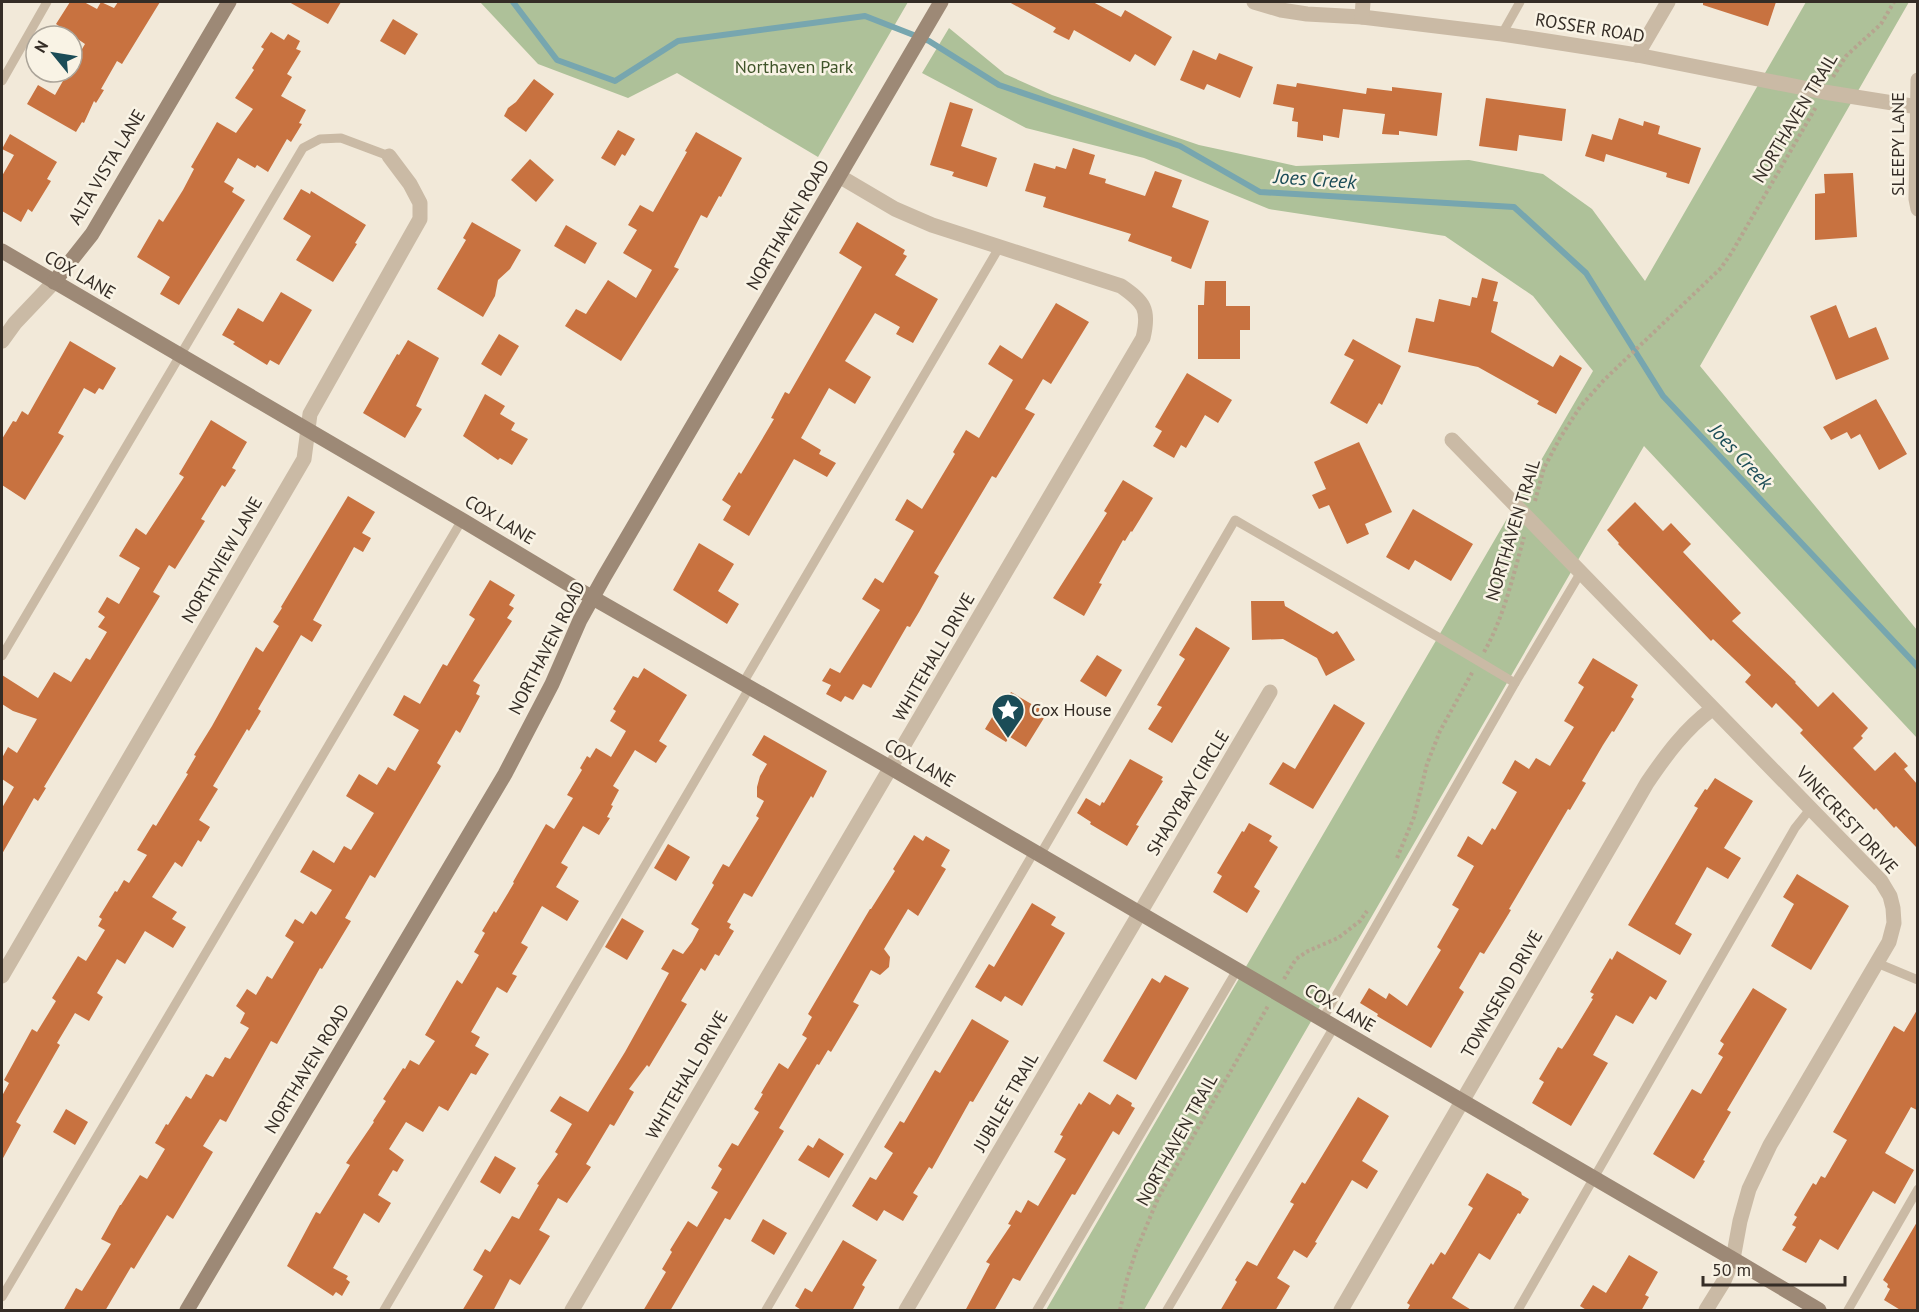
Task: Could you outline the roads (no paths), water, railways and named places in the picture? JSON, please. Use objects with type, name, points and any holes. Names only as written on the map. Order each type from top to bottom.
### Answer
[{"type":"street","name":"ALTA VISTA LANE","points":[[2,341],[15,323],[54,282],[92,234],[229,2]]},
{"type":"street","name":"NORTHAVEN ROAD","points":[[187,1311],[505,774],[552,684],[580,620],[941,2]]},
{"type":"street","name":"ROSSER ROAD","points":[[1254,2],[1281,10],[1307,14],[1362,17],[1503,34],[1637,55],[1824,92],[1917,106]]},
{"type":"street","points":[[1362,17],[1363,2]]},
{"type":"street","points":[[1637,55],[1668,2]]},
{"type":"street","name":"SLEEPY LANE","points":[[1917,80],[1917,209]]},
{"type":"street","name":"NORTHVIEW LANE","points":[[2,976],[304,459],[310,414],[420,219],[420,202],[390,156]]},
{"type":"street","name":"WHITEHALL DRIVE","points":[[572,1311],[1143,338],[1146,323],[1144,310],[1138,298],[1121,286],[932,225],[894,209],[839,176]]},
{"type":"street","name":"COX LANE","points":[[2,251],[593,598],[891,768],[1733,1258],[1819,1311]]},
{"type":"street","name":"VINECREST DRIVE","points":[[1452,441],[1811,808],[1881,881],[1890,896],[1894,923],[1889,942],[1770,1145],[1749,1189],[1733,1258],[1724,1281],[1706,1311]]},
{"type":"street","name":"SHADYBAY CIRCLE","points":[[1139,913],[1270,693]]},
{"type":"street","name":"TOWNSEND DRIVE","points":[[1341,1311],[1647,783],[1671,748],[1697,719],[1712,709]]},
{"type":"street","name":"JUBILEE TRAIL","points":[[906,1311],[1139,913]]},
{"type":"lane","points":[[2,81],[47,2]]},
{"type":"lane","points":[[1503,34],[1520,2]]},
{"type":"lane","points":[[2,656],[303,148],[320,139],[341,138],[390,156]]},
{"type":"lane","points":[[384,1311],[1000,246]]},
{"type":"lane","points":[[2,1298],[462,520]]},
{"type":"lane","points":[[766,1311],[1235,520],[1515,683]]},
{"type":"lane","points":[[1167,1311],[1515,683],[1581,572]]},
{"type":"lane","points":[[1518,1311],[1796,828],[1811,808]]},
{"type":"lane","points":[[1877,963],[1917,980]]},
{"type":"lane","points":[[1037,1311],[1237,970]]},
{"type":"lane","points":[[1848,1311],[1917,1189]]},
{"type":"waterway","name":"Joes Creek","points":[[513,2],[557,60],[615,81],[678,41],[865,16],[929,41],[999,85],[1180,146],[1260,192],[1514,207],[1586,273],[1663,396],[1918,667]]},
{"type":"place","name":"Cox House","points":[[1008,739]]},
{"type":"park label","name":"Northaven Park","points":[[794,67]]}]
